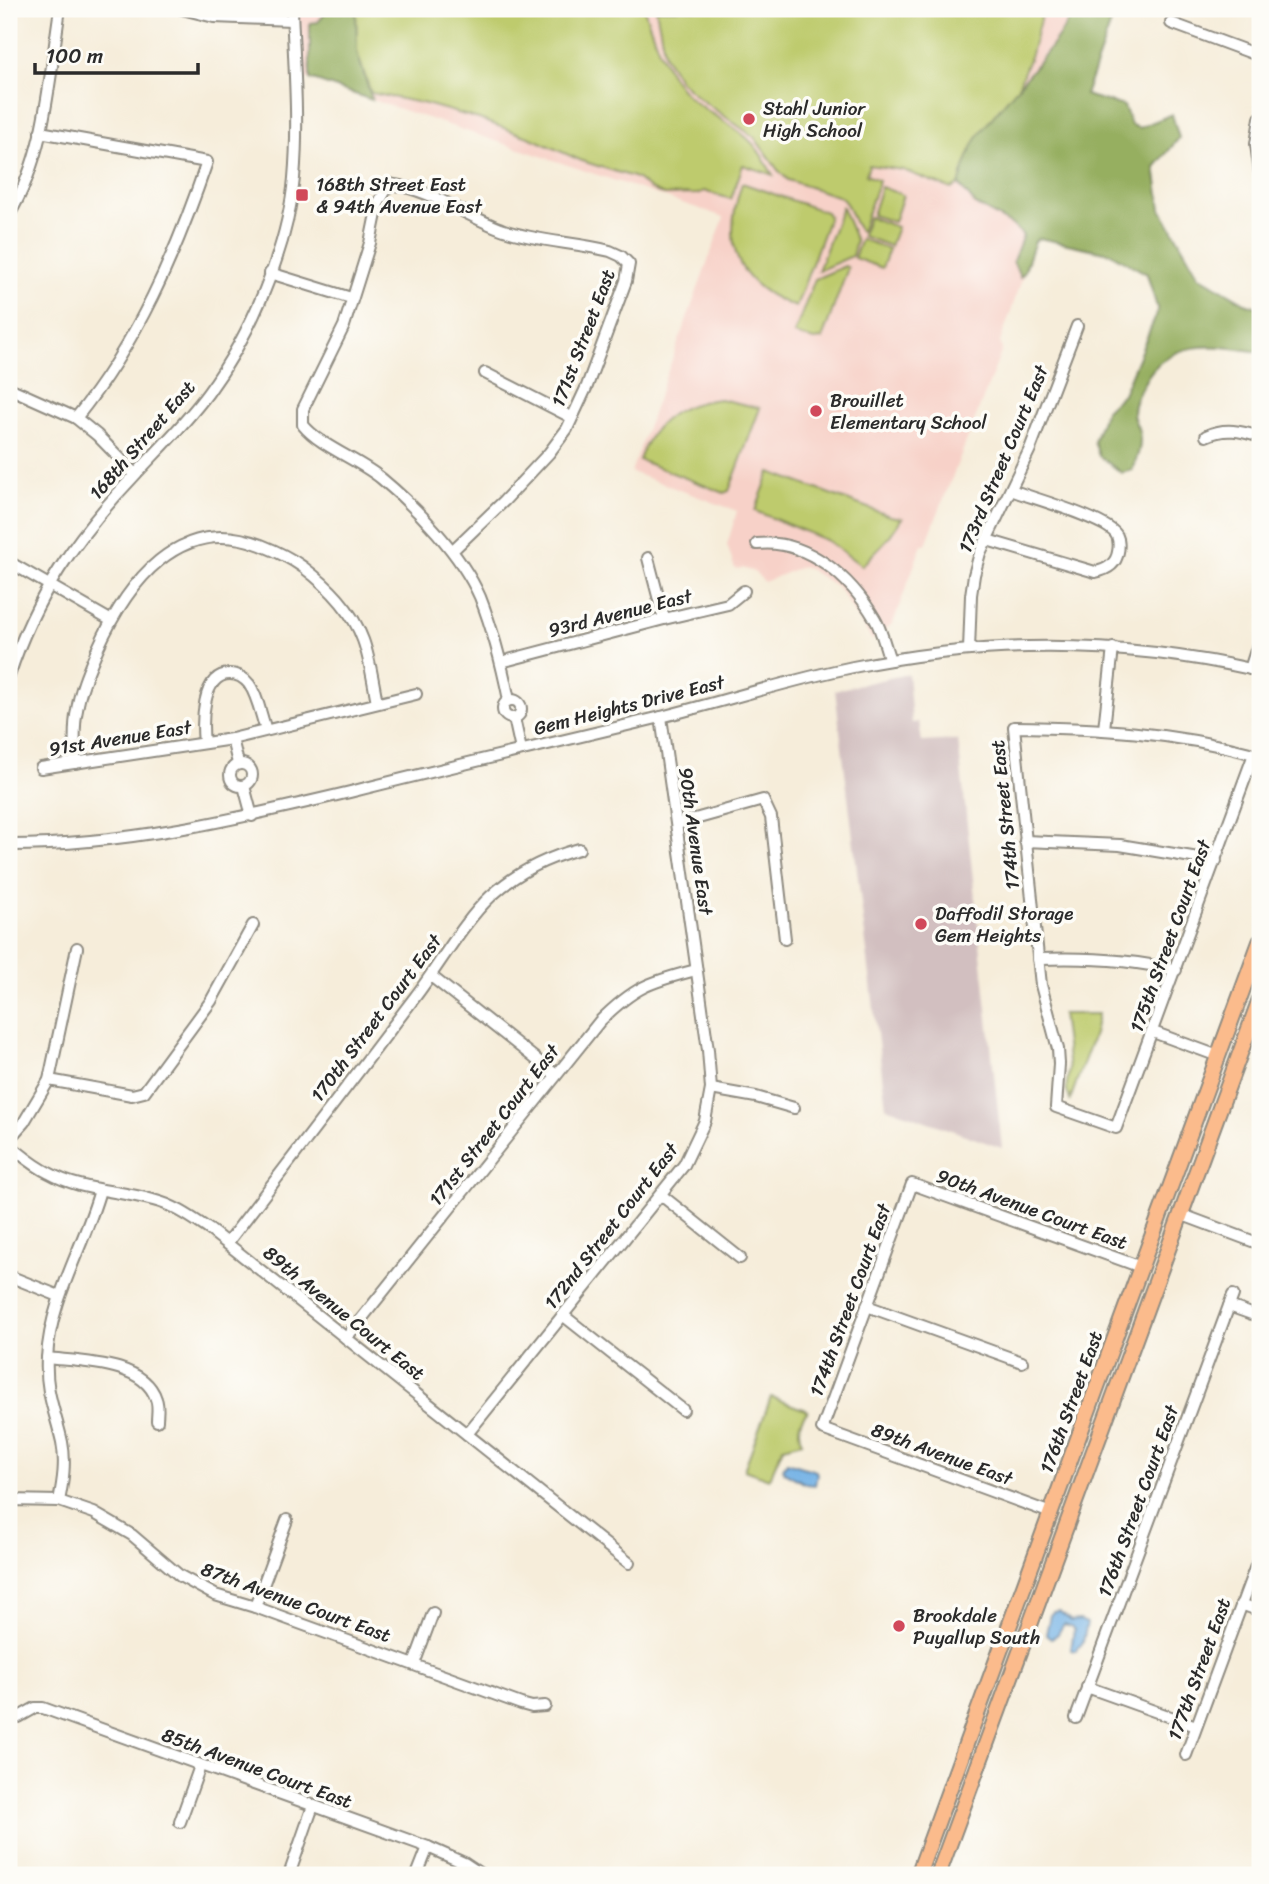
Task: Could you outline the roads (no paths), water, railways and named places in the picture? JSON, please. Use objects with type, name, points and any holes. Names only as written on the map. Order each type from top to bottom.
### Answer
[{"type":"main road","name":"176th Street East","points":[[918,1875],[1260,942]]},
{"type":"main road","name":"176th Street East","points":[[938,1875],[1260,999]]},
{"type":"main road","points":[[1180,1214],[1172,1205],[1197,1135],[1202,1101]]},
{"type":"main road","points":[[1098,1437],[1108,1383],[1146,1276],[1141,1267]]},
{"type":"main road","points":[[1018,1654],[1013,1650],[1012,1644],[1042,1556],[1050,1515]]},
{"type":"street","points":[[9,215],[24,186],[40,132],[60,9]]},
{"type":"street","points":[[182,9],[214,17],[292,15]]},
{"type":"street","name":"168th Street East","points":[[9,676],[35,608],[49,585],[81,537],[208,394],[239,341],[270,273],[282,240],[294,181],[296,79],[292,15]]},
{"type":"street","points":[[1171,23],[1260,56]]},
{"type":"street","points":[[1260,118],[1256,144],[1260,174]]},
{"type":"street","points":[[40,132],[207,162],[177,245],[162,276],[117,362],[76,418]]},
{"type":"street","name":"171st Street East","points":[[351,298],[365,260],[378,204],[389,184],[412,188],[447,201],[505,230],[554,242],[595,247],[626,259],[629,271],[626,281],[587,386],[567,429],[549,453],[504,501],[452,551]]},
{"type":"street","points":[[270,273],[351,298],[334,349],[307,397],[301,418],[303,425],[317,437],[380,477],[425,519],[452,551],[479,596],[501,662],[509,699],[517,701],[521,706],[514,718],[521,750]]},
{"type":"street","name":"173rd Street Court East","points":[[969,650],[974,575],[986,540],[1030,449],[1077,326]]},
{"type":"street","points":[[485,373],[571,417]]},
{"type":"street","points":[[9,388],[76,418],[135,474]]},
{"type":"street","points":[[1206,436],[1216,431],[1234,430],[1260,437]]},
{"type":"street","points":[[986,540],[1095,572],[1105,570],[1117,557],[1118,541],[1112,529],[1088,516],[1011,490]]},
{"type":"street","points":[[75,763],[74,730],[77,710],[90,666],[110,620],[159,559],[186,544],[205,538],[239,538],[268,548],[285,554],[316,577],[344,606],[363,639],[377,702]]},
{"type":"street","points":[[757,544],[776,542],[795,548],[825,563],[838,573],[853,587],[876,621],[890,660]]},
{"type":"street","points":[[648,558],[663,619]]},
{"type":"street","points":[[9,562],[110,620]]},
{"type":"street","name":"93rd Avenue East","points":[[501,662],[728,604],[744,591]]},
{"type":"street","points":[[1255,670],[1260,638]]},
{"type":"street","name":"Gem Heights Drive East","points":[[9,845],[92,842],[210,825],[661,717],[851,667],[890,660],[1015,647],[1113,648],[1190,657],[1255,670]]},
{"type":"street","points":[[1104,729],[1113,648]]},
{"type":"street","name":"91st Avenue East","points":[[204,743],[203,710],[209,691],[217,679],[225,675],[232,674],[247,682],[266,730]]},
{"type":"street","name":"91st Avenue East","points":[[41,768],[232,739],[416,694]]},
{"type":"street","name":"90th Avenue East","points":[[661,717],[696,970]]},
{"type":"street","name":"174th Street East","points":[[1104,729],[1014,727],[1041,985],[1058,1049],[1056,1107],[1116,1128]]},
{"type":"street","name":"175th Street Court East","points":[[1104,729],[1186,738],[1254,754],[1116,1128]]},
{"type":"street","points":[[232,739],[238,763]]},
{"type":"street","points":[[238,763],[247,765],[252,772],[251,780],[244,786],[235,785],[230,778],[231,769],[238,763]]},
{"type":"street","points":[[244,786],[252,816]]},
{"type":"street","points":[[677,824],[763,800],[771,817],[785,939]]},
{"type":"street","points":[[1026,841],[1120,845],[1216,861]]},
{"type":"street","name":"170th Street Court East","points":[[228,1242],[480,908],[491,896],[533,866],[554,856],[579,849]]},
{"type":"street","points":[[49,1080],[132,1095],[144,1092],[211,1001],[253,925]]},
{"type":"street","points":[[9,1139],[24,1122],[49,1080],[77,948]]},
{"type":"street","points":[[1038,959],[1106,958],[1141,961],[1176,970]]},
{"type":"street","name":"171st Street Court East","points":[[346,1338],[599,1022],[627,995],[663,978],[696,970]]},
{"type":"street","name":"172nd Street Court East","points":[[467,1434],[684,1165],[695,1144],[705,1121],[711,1089],[696,970]]},
{"type":"street","points":[[431,976],[556,1075]]},
{"type":"street","points":[[1153,1032],[1218,1056]]},
{"type":"street","points":[[711,1089],[757,1097],[794,1108]]},
{"type":"street","name":"89th Avenue Court East","points":[[9,1145],[49,1173],[100,1190],[138,1196],[167,1205],[228,1242],[629,1563]]},
{"type":"street","name":"90th Avenue Court East","points":[[912,1184],[1141,1267]]},
{"type":"street","name":"174th Street Court East","points":[[822,1429],[912,1184]]},
{"type":"street","points":[[59,1501],[64,1466],[62,1443],[48,1396],[47,1358],[50,1335],[59,1296],[85,1237],[100,1190]]},
{"type":"street","points":[[660,1195],[740,1258]]},
{"type":"street","points":[[1180,1214],[1260,1244]]},
{"type":"street","points":[[9,1276],[59,1296]]},
{"type":"street","name":"176th Street Court East","points":[[1076,1718],[1231,1301],[1260,1317]]},
{"type":"street","points":[[867,1306],[1022,1362]]},
{"type":"street","points":[[564,1316],[682,1410]]},
{"type":"street","points":[[47,1358],[118,1368],[135,1374],[145,1380],[156,1397],[157,1421]]},
{"type":"street","name":"89th Avenue East","points":[[822,1429],[1050,1515]]},
{"type":"street","name":"87th Avenue Court East","points":[[9,1500],[59,1501],[76,1506],[132,1535],[180,1576],[215,1595],[255,1607],[521,1704],[545,1706]]},
{"type":"street","points":[[255,1607],[287,1520]]},
{"type":"street","name":"177th Street East","points":[[1186,1755],[1260,1555]]},
{"type":"street","points":[[1241,1604],[1260,1611]]},
{"type":"street","points":[[414,1664],[433,1613]]},
{"type":"street","points":[[1087,1687],[1196,1726]]},
{"type":"street","name":"85th Avenue Court East","points":[[19,1717],[35,1708],[43,1708],[428,1847],[482,1875]]},
{"type":"street","points":[[180,1822],[200,1766]]},
{"type":"street","points":[[289,1875],[313,1806]]},
{"type":"street","points":[[417,1875],[428,1847]]},
{"type":"water","points":[[787,1462],[816,1471],[815,1485],[806,1484],[784,1472],[783,1468]]},
{"type":"water","points":[[1059,1611],[1071,1621],[1080,1620],[1087,1623],[1083,1642],[1076,1651],[1071,1650],[1074,1630],[1071,1626],[1064,1624],[1057,1635],[1051,1638],[1046,1634],[1050,1615]]},
{"type":"place","name":"Stahl Junior High School","points":[[749,119]]},
{"type":"place","name":"168th Street East & 94th Avenue East","points":[[302,195]]},
{"type":"place","name":"Brouillet Elementary School","points":[[816,411]]},
{"type":"place","name":"Daffodil Storage Gem Heights","points":[[921,924]]},
{"type":"place","name":"Brookdale Puyallup South","points":[[899,1626]]}]
